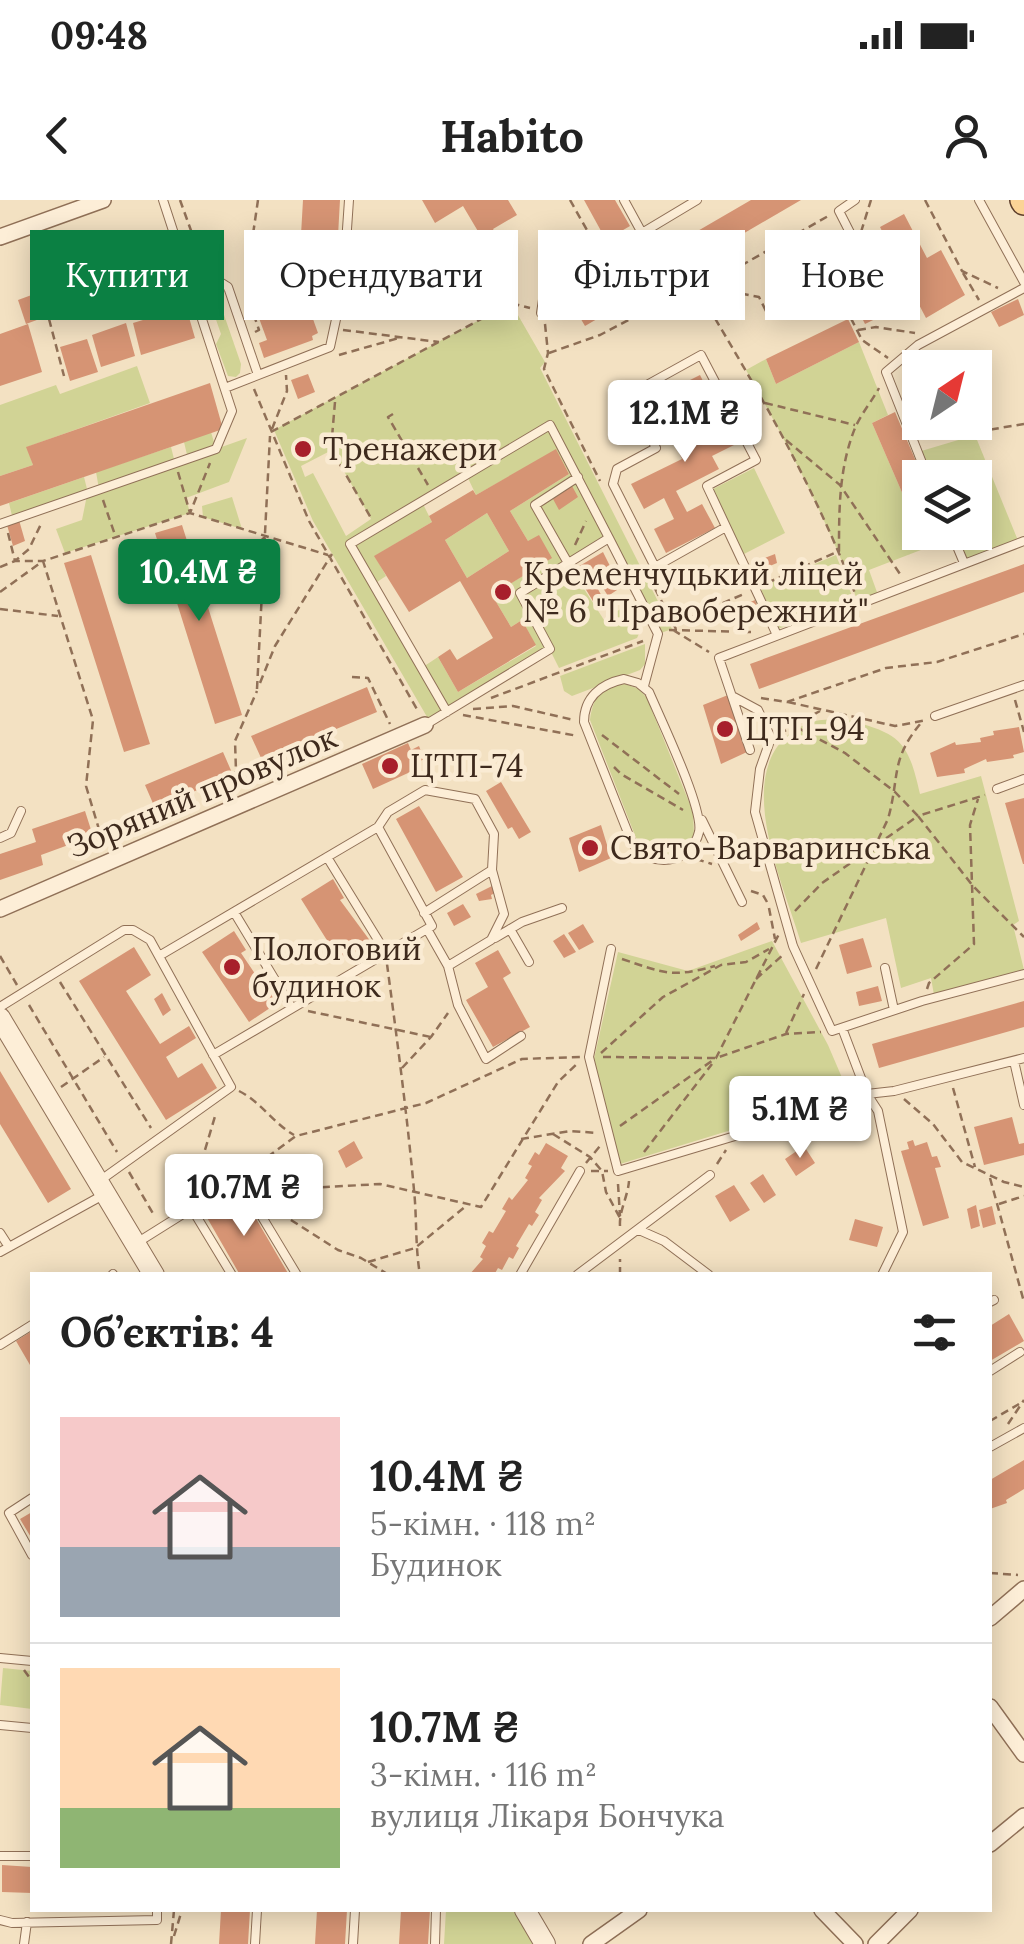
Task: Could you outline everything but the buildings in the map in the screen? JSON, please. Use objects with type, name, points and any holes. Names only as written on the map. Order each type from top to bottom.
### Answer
[{"type":"street","points":[[0,237],[103,200]]},
{"type":"street","name":"Зоряний провулок","points":[[0,909],[425,725]]},
{"type":"street","points":[[0,1018],[152,1272]]},
{"type":"street","points":[[992,1616],[1024,1590]]},
{"type":"street","points":[[992,1710],[1024,1754]]},
{"type":"street","points":[[992,1842],[1024,1816]]},
{"type":"street","points":[[527,1912],[546,1944]]},
{"type":"street","points":[[591,1944],[636,1912]]},
{"type":"street","points":[[824,1912],[855,1944]]},
{"type":"street","points":[[876,1944],[908,1912]]},
{"type":"lane","points":[[163,200],[173,230]]},
{"type":"lane","points":[[225,388],[330,348],[343,287],[349,200]]},
{"type":"lane","points":[[624,200],[640,230]]},
{"type":"lane","points":[[647,230],[698,200]]},
{"type":"lane","points":[[849,230],[838,210],[855,200]]},
{"type":"lane","points":[[921,460],[886,372],[935,336],[1024,285],[979,200]]},
{"type":"lane","points":[[224,284],[228,287],[254,377]]},
{"type":"lane","points":[[2,523],[216,449],[232,411],[203,320]]},
{"type":"lane","points":[[726,528],[656,566],[614,484],[616,469],[656,448],[632,400],[636,391],[701,356],[756,460],[707,486],[776,633]]},
{"type":"lane","points":[[447,712],[350,544],[550,425],[658,634],[644,686]]},
{"type":"lane","points":[[568,564],[535,505],[578,476]]},
{"type":"lane","points":[[425,725],[550,650],[520,594],[610,538]]},
{"type":"lane","points":[[750,750],[719,658],[1024,540]]},
{"type":"lane","points":[[959,550],[964,563]]},
{"type":"lane","points":[[699,814],[695,842],[682,856],[662,861],[644,856],[632,843],[584,714],[596,690],[624,680],[644,686],[649,692],[699,814],[742,902]]},
{"type":"lane","points":[[935,716],[1024,685]]},
{"type":"lane","points":[[731,693],[758,710],[771,738],[760,769],[756,812],[793,946],[878,1111],[902,1232],[883,1272]]},
{"type":"lane","points":[[997,789],[1024,779]]},
{"type":"lane","points":[[159,956],[378,827],[388,812],[425,790],[475,800],[494,834],[492,870],[504,914],[491,940]]},
{"type":"lane","points":[[0,838],[11,834],[22,811]]},
{"type":"lane","points":[[213,1054],[432,926],[378,827]]},
{"type":"lane","points":[[327,857],[386,953]]},
{"type":"lane","points":[[424,913],[492,870]]},
{"type":"lane","points":[[448,966],[510,929],[562,908]]},
{"type":"lane","points":[[234,912],[292,1008]]},
{"type":"lane","points":[[427,929],[448,966],[457,999],[486,1059],[521,1036]]},
{"type":"lane","points":[[510,929],[529,962]]},
{"type":"lane","points":[[0,1006],[124,930],[142,934],[159,956],[231,1087],[124,1164],[102,1188],[4,1250],[0,1233]]},
{"type":"lane","points":[[610,952],[589,1057],[618,1172],[735,1136],[811,1100],[894,1091],[1024,1058]]},
{"type":"lane","points":[[885,968],[894,1010]]},
{"type":"lane","points":[[837,1030],[922,1001],[1024,974]]},
{"type":"lane","points":[[1014,1061],[1024,1105]]},
{"type":"lane","points":[[522,1272],[580,1171]]},
{"type":"lane","points":[[581,1272],[710,1175]]},
{"type":"lane","points":[[136,1244],[229,1186],[237,1199],[247,1192],[295,1272]]},
{"type":"lane","points":[[192,1209],[230,1272]]},
{"type":"lane","points":[[639,1230],[664,1241],[705,1272]]},
{"type":"lane","points":[[0,1346],[30,1326]]},
{"type":"lane","points":[[992,1370],[1020,1352]]},
{"type":"lane","points":[[992,1446],[1024,1428]]},
{"type":"lane","points":[[30,1499],[9,1512],[30,1550]]},
{"type":"lane","points":[[0,1658],[30,1661]]},
{"type":"lane","points":[[0,1724],[30,1728]]},
{"type":"lane","points":[[0,1856],[30,1856]]},
{"type":"lane","points":[[43,1922],[44,1912]]},
{"type":"lane","points":[[0,1920],[157,1920],[157,1912]]},
{"type":"lane","points":[[254,1944],[257,1912]]},
{"type":"lane","points":[[352,1944],[355,1912]]},
{"type":"lane","points":[[435,1944],[436,1912]]},
{"type":"lane","points":[[24,1944],[26,1922]]},
{"type":"path","points":[[180,200],[190,230]]},
{"type":"path","points":[[570,200],[587,230]]},
{"type":"path","points":[[862,230],[871,200]]},
{"type":"path","points":[[925,200],[984,310]]},
{"type":"path","points":[[253,333],[259,330],[245,289],[256,202]]},
{"type":"path","points":[[745,263],[838,210]]},
{"type":"path","points":[[962,272],[1013,294]]},
{"type":"path","points":[[745,294],[759,297],[765,308]]},
{"type":"path","points":[[271,432],[511,304],[538,311]]},
{"type":"path","points":[[50,320],[64,376]]},
{"type":"path","points":[[542,320],[548,353],[544,369],[604,488]]},
{"type":"path","points":[[548,353],[600,335],[628,320]]},
{"type":"path","points":[[715,320],[785,439],[839,552],[858,602]]},
{"type":"path","points":[[852,320],[862,340],[902,368]]},
{"type":"path","points":[[857,330],[876,327],[935,336]]},
{"type":"path","points":[[336,329],[441,342]]},
{"type":"path","points":[[323,359],[400,337]]},
{"type":"path","points":[[839,552],[840,485],[856,425],[886,372]]},
{"type":"path","points":[[257,690],[271,432],[287,391],[286,373]]},
{"type":"path","points":[[254,377],[271,432],[309,521],[425,725]]},
{"type":"path","points":[[335,402],[331,450],[372,519]]},
{"type":"path","points":[[764,403],[856,425]]},
{"type":"path","points":[[393,414],[388,417],[429,486]]},
{"type":"path","points":[[992,429],[1024,424]]},
{"type":"path","points":[[785,439],[840,485],[906,584]]},
{"type":"path","points":[[190,514],[216,449]]},
{"type":"path","points":[[175,464],[190,514]]},
{"type":"path","points":[[99,490],[116,537]]},
{"type":"path","points":[[568,564],[593,506]]},
{"type":"path","points":[[0,567],[29,549],[47,508]]},
{"type":"path","points":[[0,592],[43,561],[190,514],[330,555]]},
{"type":"path","points":[[2,523],[14,560]]},
{"type":"path","points":[[212,586],[266,536]]},
{"type":"path","points":[[228,791],[236,772],[235,741],[275,646],[330,555]]},
{"type":"path","points":[[14,560],[43,561]]},
{"type":"path","points":[[43,561],[94,720],[86,786],[108,862]]},
{"type":"path","points":[[648,574],[674,629],[719,658]]},
{"type":"path","points":[[0,609],[60,616]]},
{"type":"path","points":[[447,712],[497,697],[674,629],[776,633]]},
{"type":"path","points":[[787,702],[886,668],[937,662],[1024,634]]},
{"type":"path","points":[[352,677],[368,678],[390,724]]},
{"type":"path","points":[[1012,689],[1024,732]]},
{"type":"path","points":[[731,693],[894,726],[921,723],[935,716]]},
{"type":"path","points":[[766,710],[845,753],[895,792],[973,886],[1024,937]]},
{"type":"path","points":[[771,738],[822,710]]},
{"type":"path","points":[[447,712],[570,733],[592,742],[621,774],[664,801],[699,814]]},
{"type":"path","points":[[786,1034],[888,819],[895,792],[895,765],[921,723]]},
{"type":"path","points":[[620,1218],[628,1198],[630,1168],[687,1100],[716,1058],[785,922],[822,882],[918,816],[997,789]]},
{"type":"path","points":[[922,1001],[928,983],[974,944],[970,825],[978,798]]},
{"type":"path","points":[[755,980],[793,946]]},
{"type":"path","points":[[610,952],[682,976],[746,962],[771,948]]},
{"type":"path","points":[[386,953],[419,1272]]},
{"type":"path","points":[[0,956],[162,1228]]},
{"type":"path","points":[[716,1058],[596,1057],[663,996],[722,965]]},
{"type":"path","points":[[54,972],[158,1139]]},
{"type":"path","points":[[401,1068],[432,1037],[457,999]]},
{"type":"path","points":[[292,1008],[432,1037]]},
{"type":"path","points":[[580,1171],[609,1134],[716,1058],[786,1034],[837,1030]]},
{"type":"path","points":[[56,1091],[105,1056]]},
{"type":"path","points":[[229,1186],[296,1136],[426,1103],[522,1059],[589,1057]]},
{"type":"path","points":[[247,1192],[380,1184],[480,1206],[558,1082],[574,1064],[589,1057]]},
{"type":"path","points":[[950,1077],[975,1168]]},
{"type":"path","points":[[231,1087],[254,1098],[276,1124],[296,1136]]},
{"type":"path","points":[[894,1091],[933,1124],[962,1162],[1024,1186]]},
{"type":"path","points":[[212,1196],[199,1170],[222,1094]]},
{"type":"path","points":[[520,1139],[552,1134],[609,1134]]},
{"type":"path","points":[[552,1134],[590,1158],[602,1171],[606,1192],[620,1218]]},
{"type":"path","points":[[710,1175],[735,1136]]},
{"type":"path","points":[[580,1171],[618,1172],[620,1272]]},
{"type":"path","points":[[990,1175],[1024,1302]]},
{"type":"path","points":[[247,1192],[338,1250],[384,1272]]},
{"type":"path","points":[[998,1204],[1024,1196]]},
{"type":"path","points":[[368,1262],[415,1248],[467,1205]]},
{"type":"path","points":[[992,1420],[1024,1401]]},
{"type":"path","points":[[992,1574],[1024,1575]]},
{"type":"path","points":[[19,1666],[30,1679]]},
{"type":"path","points":[[171,1943],[174,1912]]},
{"type":"path","points":[[171,1943],[181,1912]]},
{"type":"green space","points":[[224,315],[241,364],[236,377],[228,376],[216,344],[221,334],[216,320],[224,320]]},
{"type":"green space","points":[[518,315],[545,362],[540,368],[672,629],[658,634],[610,539],[568,564],[604,620],[631,602],[644,623],[637,638],[559,668],[550,650],[430,722],[313,521],[274,430],[479,320],[518,320]],"holes":[[[332,450],[371,519],[346,536],[313,473],[305,477],[301,466]],[[556,450],[569,474],[510,511],[528,541],[551,558],[492,595],[511,627],[522,620],[536,646],[458,692],[438,657],[423,667],[374,584],[386,576],[375,556],[432,522],[422,502],[467,476],[476,495]]]},
{"type":"green space","points":[[859,342],[888,415],[872,423],[902,492],[902,550],[921,550],[869,570],[878,595],[858,602],[806,484],[746,370],[766,359],[776,384]]},
{"type":"green space","points":[[137,366],[150,403],[27,447],[33,465],[0,476],[0,405],[56,385],[60,394]]},
{"type":"green space","points":[[211,432],[216,449],[247,438],[229,482],[186,498],[190,513],[65,553],[56,529],[82,520],[87,495],[13,520],[9,503],[84,477],[88,493],[99,489],[96,472],[171,447],[175,463],[188,459],[184,442]]},
{"type":"green space","points":[[958,440],[977,440],[985,460],[922,460],[918,452]]},
{"type":"green space","points":[[754,468],[785,533],[742,555],[711,490]]},
{"type":"green space","points":[[992,477],[1019,543],[964,563],[958,550],[992,550]]},
{"type":"green space","points":[[232,497],[242,529],[203,517],[202,506]]},
{"type":"green space","points":[[487,513],[509,551],[467,578],[445,540]]},
{"type":"green space","points":[[836,555],[854,601],[778,629],[760,587]]},
{"type":"green space","points":[[645,644],[645,664],[640,670],[572,696],[564,691],[560,676]]},
{"type":"green space","points":[[625,684],[639,689],[647,698],[693,812],[694,835],[677,853],[655,855],[638,843],[590,720],[600,694]]},
{"type":"green space","points":[[848,720],[880,730],[899,742],[911,762],[920,794],[981,776],[1019,921],[1013,925],[1024,970],[934,995],[931,978],[901,988],[886,918],[801,943],[766,822],[764,791],[769,763],[783,740],[809,723]]},
{"type":"green space","points":[[772,941],[828,1045],[849,1094],[620,1164],[594,1059],[618,952],[688,971]]},
{"type":"green space","points":[[3,1668],[30,1671],[30,1709],[0,1705]]},
{"type":"green space","points":[[446,1912],[514,1912],[533,1944],[444,1944]]},
{"type":"place","name":"Тренажери","points":[[303,449]]},
{"type":"place","name":"Кременчуцький ліцей № 6 \"Правобережний\"","points":[[503,592]]},
{"type":"place","name":"ЦТП-94","points":[[725,729]]},
{"type":"place","name":"ЦТП-74","points":[[390,766]]},
{"type":"place","name":"Свято-Варваринська","points":[[590,848]]},
{"type":"place","name":"Пологовий будинок","points":[[232,967]]}]
